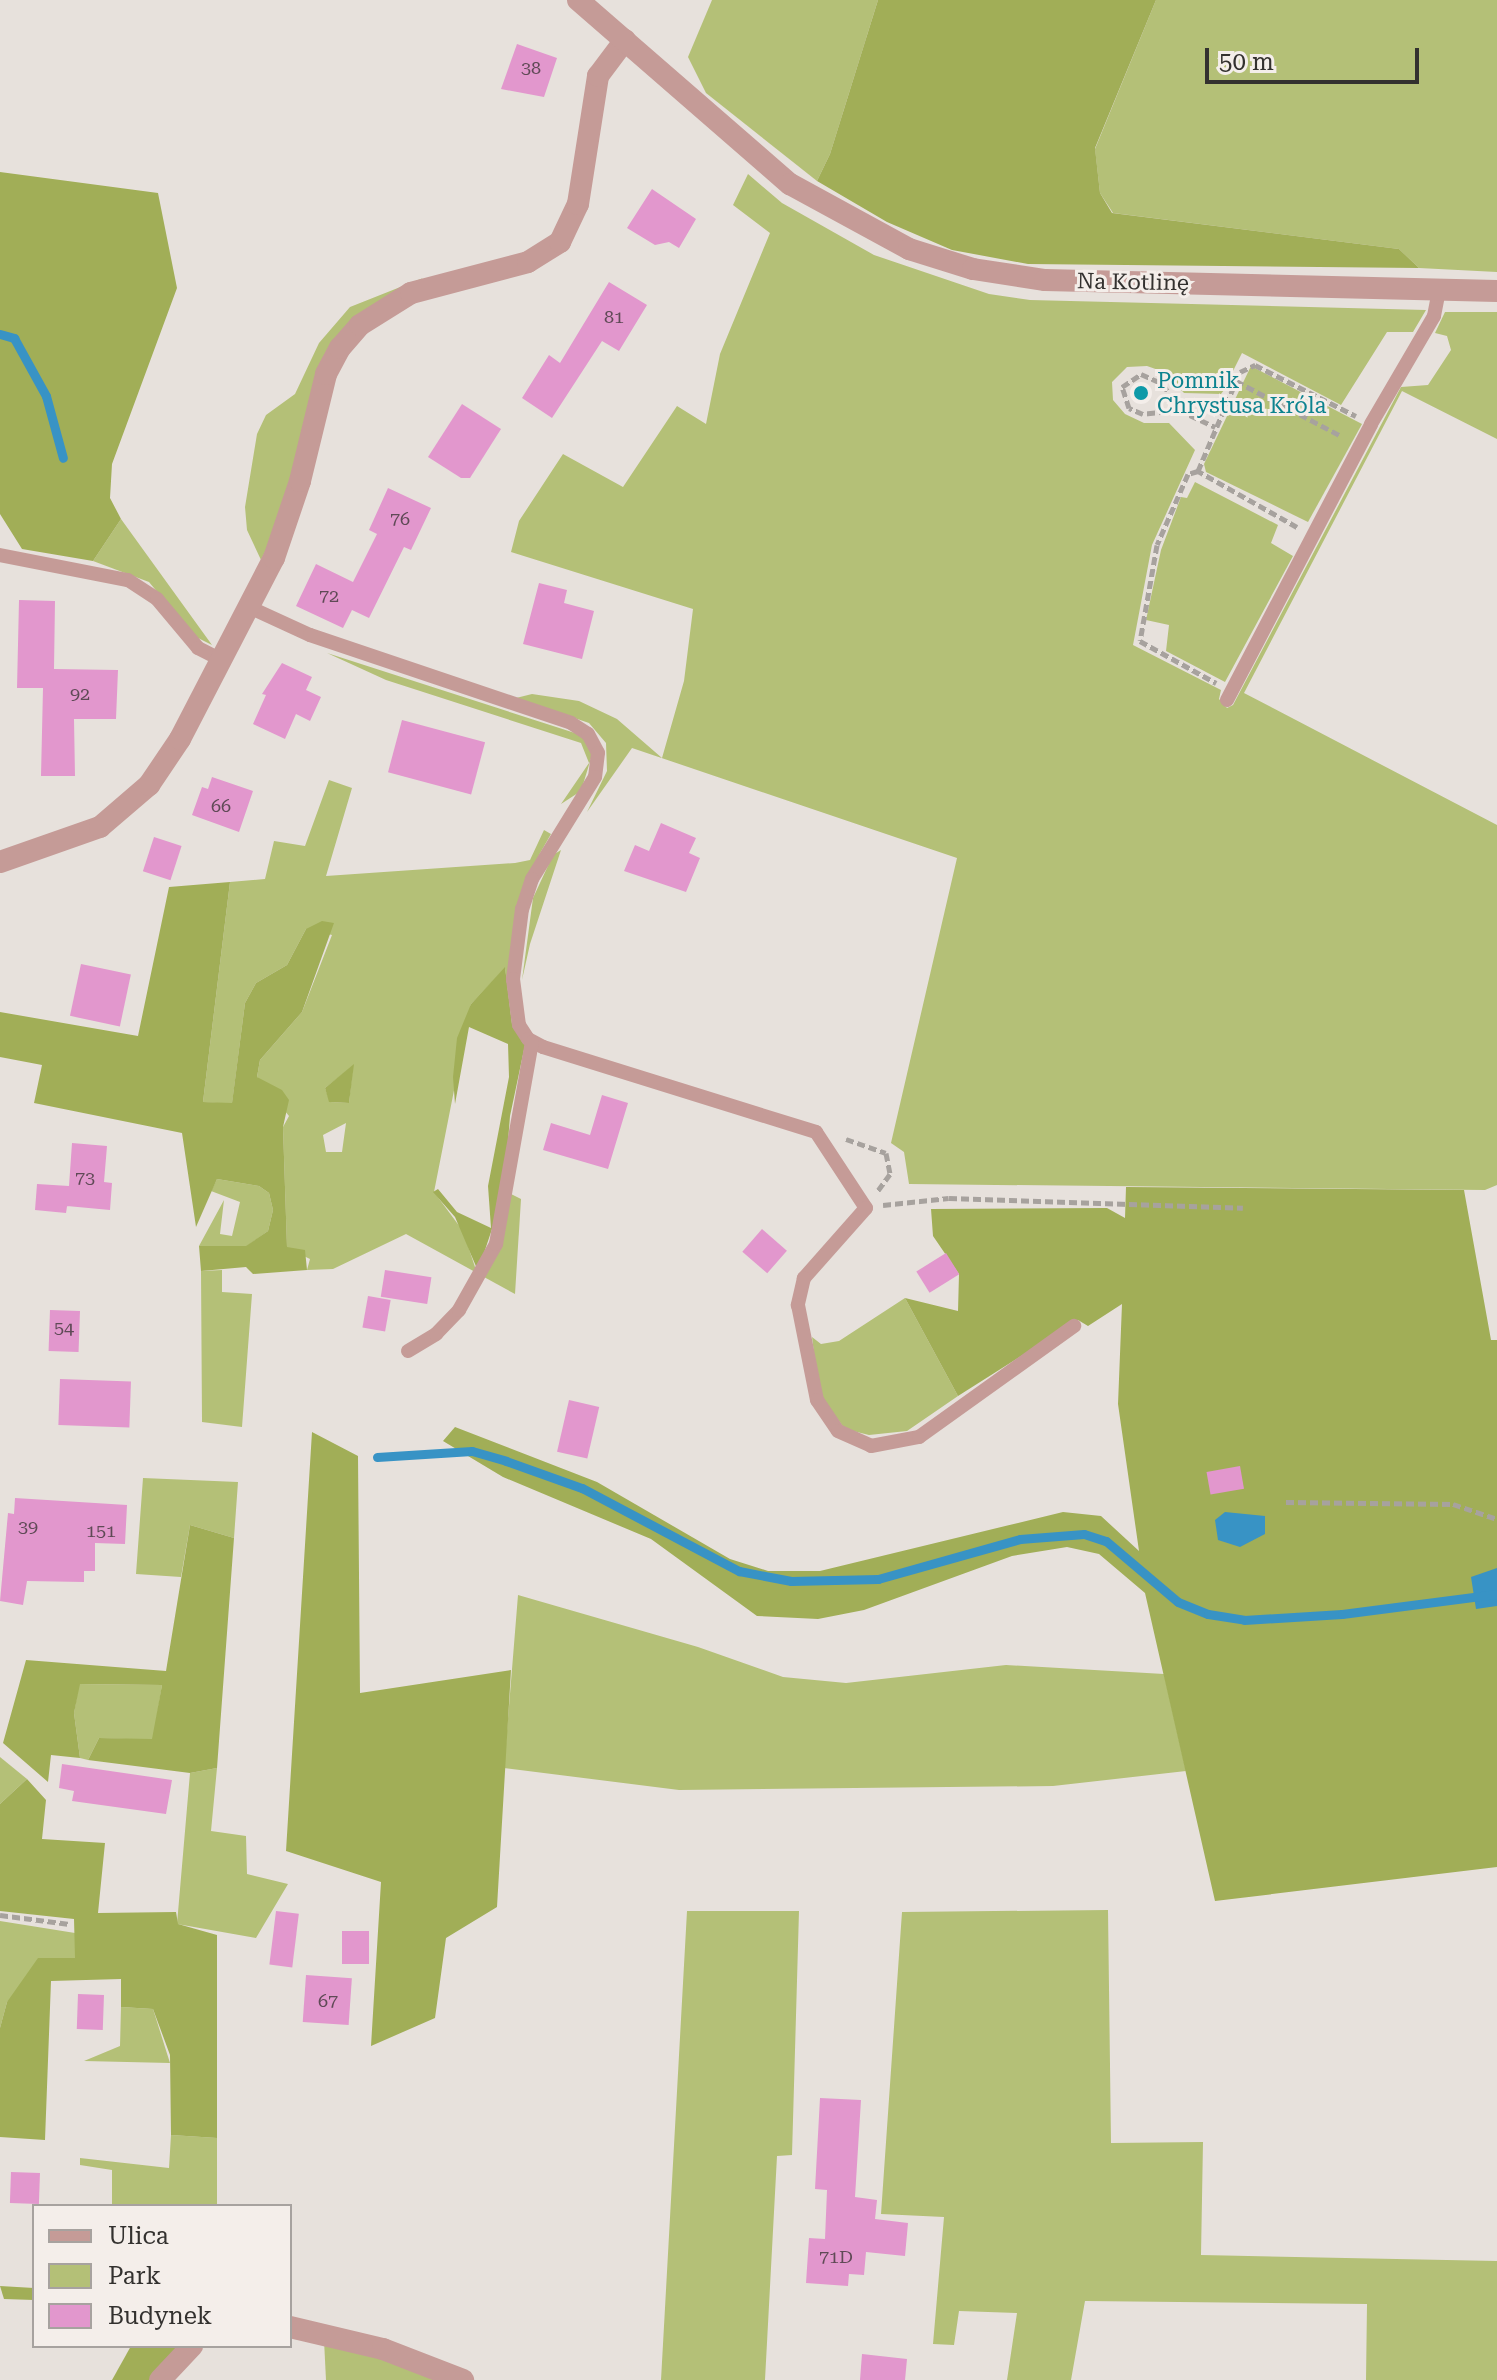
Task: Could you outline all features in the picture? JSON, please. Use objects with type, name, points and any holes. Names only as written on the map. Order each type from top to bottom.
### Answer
[{"type":"street","name":"Na Kotlinę","points":[[578,0],[790,184],[909,249],[988,271],[1045,280],[1497,291]]},
{"type":"street","points":[[0,862],[89,832],[131,804],[180,739],[251,608],[293,505],[320,394],[340,348],[360,325],[411,293],[528,262],[560,242],[578,204],[598,76],[625,40]]},
{"type":"street","points":[[292,2327],[383,2349],[463,2380]]},
{"type":"street","points":[[160,2380],[190,2348]]},
{"type":"lane","points":[[1229,695],[1359,446],[1434,316],[1439,290]]},
{"type":"lane","points":[[0,555],[128,580],[157,599],[198,648],[222,660]]},
{"type":"lane","points":[[251,608],[310,635],[571,723],[592,739],[598,753],[595,777],[532,879],[522,909],[514,999],[521,1031],[532,1042],[816,1132],[866,1206],[804,1278],[798,1305],[821,1410],[851,1440],[887,1446],[919,1437],[1074,1326]]},
{"type":"lane","points":[[408,1351],[436,1334],[459,1310],[496,1244],[532,1042]]},
{"type":"path","points":[[1198,471],[1215,427],[1245,367],[1255,365],[1371,424]]},
{"type":"path","points":[[1179,410],[1167,389],[1153,376],[1133,376],[1124,383],[1124,404],[1136,413],[1179,410],[1215,427]]},
{"type":"path","points":[[1236,381],[1359,446]]},
{"type":"path","points":[[1229,695],[1140,641],[1157,545],[1188,474],[1198,471],[1312,535]]},
{"type":"path","points":[[816,1132],[886,1153],[890,1174],[866,1206]]},
{"type":"path","points":[[866,1206],[949,1198],[1243,1208]]},
{"type":"path","points":[[1286,1502],[1453,1504],[1497,1519]]},
{"type":"path","points":[[0,1915],[69,1924]]},
{"type":"green space","points":[[712,0],[878,0],[830,154],[817,181],[706,93],[688,57]]},
{"type":"green space","points":[[878,0],[1156,0],[1095,148],[1100,193],[1112,213],[1399,249],[1419,268],[1028,264],[952,250],[887,222],[817,181],[830,154]]},
{"type":"green space","points":[[1156,0],[1497,0],[1497,272],[1419,268],[1399,249],[1113,213],[1100,193],[1095,149]]},
{"type":"green space","points":[[0,172],[158,193],[177,288],[112,464],[110,498],[121,519],[93,561],[22,549],[0,514]]},
{"type":"green space","points":[[748,174],[782,203],[874,255],[989,294],[1030,300],[1426,310],[1413,332],[1387,332],[1341,405],[1242,353],[1229,379],[1217,374],[1212,384],[1224,390],[1221,394],[1184,393],[1164,372],[1147,366],[1127,367],[1112,382],[1113,400],[1125,414],[1144,423],[1169,423],[1195,450],[1152,545],[1133,645],[1221,690],[1219,699],[1227,708],[1233,705],[1401,387],[1428,385],[1451,350],[1447,336],[1435,333],[1445,312],[1497,312],[1497,439],[1402,391],[1244,693],[1497,825],[1497,1185],[1485,1190],[909,1184],[904,1152],[891,1143],[957,858],[632,748],[587,812],[607,771],[606,743],[589,723],[516,698],[532,694],[579,701],[617,719],[662,758],[684,681],[693,609],[511,552],[519,521],[563,454],[623,487],[677,406],[706,424],[720,354],[770,233],[733,205]]},
{"type":"green space","points":[[423,278],[350,325],[282,517],[261,560],[247,530],[245,507],[257,434],[266,415],[295,394],[319,343],[350,307]]},
{"type":"green space","points":[[1251,366],[1362,424],[1308,522],[1206,472],[1204,464]]},
{"type":"green space","points":[[1195,482],[1278,525],[1271,543],[1293,556],[1225,682],[1166,651],[1169,625],[1146,620],[1161,550],[1181,497],[1187,498]]},
{"type":"green space","points":[[121,519],[212,645],[194,636],[149,582],[93,561]]},
{"type":"green space","points":[[327,653],[578,734],[587,741],[592,755],[581,791],[561,804],[589,763],[581,743],[386,680]]},
{"type":"green space","points":[[329,780],[352,788],[326,876],[515,863],[530,860],[544,830],[551,834],[539,855],[510,1002],[505,968],[471,1004],[434,1192],[463,1231],[477,1273],[406,1234],[333,1269],[307,1270],[310,1259],[287,1248],[283,1127],[289,1116],[257,1077],[260,1060],[302,1012],[332,935],[306,929],[287,965],[256,983],[245,1003],[232,1104],[203,1102],[230,882],[265,879],[274,841],[305,846]],"holes":[[[353,1066],[349,1103],[330,1102],[325,1088]],[[346,1123],[342,1152],[326,1152],[323,1135]]]},
{"type":"green space","points":[[561,850],[530,944],[522,980],[533,898],[553,855]]},
{"type":"green space","points":[[230,882],[203,1102],[232,1103],[245,1003],[256,983],[287,965],[306,929],[322,921],[334,923],[302,1012],[260,1060],[257,1077],[282,1090],[289,1100],[283,1127],[287,1247],[305,1250],[307,1270],[253,1274],[246,1267],[201,1271],[199,1246],[246,1246],[268,1231],[273,1210],[269,1193],[259,1186],[217,1179],[196,1227],[182,1133],[34,1103],[42,1065],[0,1057],[0,1012],[138,1036],[169,887]]},
{"type":"green space","points":[[505,967],[512,1024],[525,1045],[510,1116],[504,1193],[478,1271],[455,1217],[433,1192],[438,1189],[457,1212],[491,1228],[488,1186],[509,1077],[508,1044],[469,1027],[455,1104],[453,1077],[457,1038],[471,1004]]},
{"type":"green space","points":[[354,1064],[349,1103],[329,1102],[325,1088]]},
{"type":"green space","points":[[217,1179],[259,1186],[269,1193],[273,1210],[268,1231],[247,1246],[199,1246],[224,1200],[220,1234],[232,1236],[240,1202],[211,1191]]},
{"type":"green space","points":[[1126,1187],[1464,1190],[1491,1340],[1497,1340],[1497,1867],[1215,1901],[1145,1593],[1099,1554],[1067,1547],[1012,1556],[864,1610],[818,1619],[757,1616],[651,1539],[503,1477],[443,1441],[455,1427],[597,1482],[730,1559],[768,1571],[820,1571],[1063,1512],[1101,1516],[1139,1551],[1118,1404],[1122,1304],[1088,1326],[1078,1320],[958,1396],[905,1298],[958,1311],[959,1274],[933,1236],[931,1209],[1107,1208],[1125,1218]]},
{"type":"green space","points":[[511,1194],[521,1199],[515,1294],[484,1277]]},
{"type":"green space","points":[[222,1270],[222,1292],[252,1294],[242,1427],[202,1422],[201,1271]]},
{"type":"green space","points":[[905,1298],[958,1396],[907,1431],[869,1435],[845,1429],[819,1394],[812,1337],[821,1344],[839,1341]]},
{"type":"green space","points":[[312,1432],[358,1456],[360,1693],[511,1670],[497,1907],[446,1938],[435,2018],[371,2046],[381,1882],[286,1851]]},
{"type":"green space","points":[[143,1478],[238,1482],[234,1538],[190,1525],[181,1577],[136,1574]]},
{"type":"green space","points":[[190,1525],[234,1538],[217,1768],[190,1773],[88,1760],[99,1738],[152,1739],[162,1685],[80,1684],[74,1713],[80,1758],[51,1755],[48,1782],[3,1743],[26,1660],[166,1671]]},
{"type":"green space","points":[[518,1595],[698,1647],[783,1677],[846,1683],[1006,1665],[1164,1674],[1186,1771],[1053,1786],[679,1790],[504,1768]]},
{"type":"green space","points":[[79,1684],[162,1685],[153,1740],[99,1738],[88,1760],[80,1758],[74,1713]]},
{"type":"green space","points":[[0,1757],[27,1779],[0,1804]]},
{"type":"green space","points":[[217,1768],[211,1831],[246,1836],[247,1874],[288,1884],[256,1938],[177,1924],[190,1773]]},
{"type":"green space","points":[[27,1779],[46,1800],[42,1839],[105,1843],[98,1913],[176,1912],[178,1924],[217,1935],[217,2138],[171,2135],[170,2055],[153,2009],[121,2007],[121,1979],[51,1981],[45,2140],[0,2137],[0,2028],[7,2002],[38,1958],[75,1958],[74,1919],[0,1911],[0,1804]]},
{"type":"green space","points":[[1108,1910],[1111,2143],[1203,2142],[1201,2255],[1497,2261],[1497,2380],[1366,2380],[1367,2304],[1085,2301],[1071,2380],[1007,2380],[1017,2313],[959,2311],[954,2345],[933,2344],[944,2217],[881,2214],[902,1912]]},
{"type":"green space","points":[[687,1911],[799,1911],[792,2155],[777,2156],[765,2380],[661,2380]]},
{"type":"green space","points":[[0,1921],[75,1933],[75,1959],[7,2002],[0,2028]]},
{"type":"green space","points":[[121,2007],[153,2009],[170,2063],[84,2061],[120,2046]]},
{"type":"green space","points":[[171,2135],[217,2138],[217,2204],[112,2204],[112,2170],[80,2165],[80,2158],[169,2168]]},
{"type":"green space","points":[[0,2286],[32,2288],[32,2300],[4,2299]]},
{"type":"green space","points":[[324,2340],[447,2380],[326,2380]]},
{"type":"green space","points":[[130,2348],[177,2348],[151,2380],[112,2380]]},
{"type":"water","points":[[1225,1512],[1265,1516],[1265,1534],[1240,1547],[1218,1540],[1215,1520]]},
{"type":"water","points":[[1497,1568],[1497,1606],[1476,1609],[1471,1577]]},
{"type":"building","points":[[517,44],[557,58],[544,97],[501,89]]},
{"type":"building","points":[[652,189],[696,219],[679,248],[669,242],[655,245],[627,228]]},
{"type":"building","points":[[609,282],[647,305],[619,351],[602,341],[552,418],[522,398],[549,355],[560,363]]},
{"type":"building","points":[[462,404],[501,429],[470,478],[461,478],[428,457]]},
{"type":"building","points":[[388,488],[431,508],[411,550],[404,547],[369,618],[352,610],[343,628],[296,606],[316,564],[353,582],[377,534],[369,530]]},
{"type":"building","points":[[539,583],[567,590],[564,603],[594,611],[582,659],[523,644]]},
{"type":"building","points":[[19,600],[55,601],[54,669],[118,670],[116,719],[74,719],[75,776],[41,776],[43,688],[17,688]]},
{"type":"building","points":[[282,663],[312,677],[306,690],[321,697],[310,721],[296,714],[285,739],[253,724],[266,695],[262,694]]},
{"type":"building","points":[[402,720],[485,742],[471,794],[388,772]]},
{"type":"building","points":[[212,777],[253,791],[239,832],[192,815],[202,787],[208,789]]},
{"type":"building","points":[[661,823],[696,838],[689,853],[700,858],[686,892],[624,871],[635,845],[649,851]]},
{"type":"building","points":[[154,837],[182,846],[170,880],[143,871]]},
{"type":"building","points":[[81,964],[131,975],[120,1026],[70,1016]]},
{"type":"building","points":[[602,1095],[628,1103],[608,1169],[543,1150],[551,1123],[590,1135]]},
{"type":"building","points":[[72,1143],[107,1146],[104,1182],[112,1183],[110,1210],[67,1206],[66,1213],[35,1210],[37,1184],[69,1186]]},
{"type":"building","points":[[762,1229],[787,1251],[767,1273],[742,1252]]},
{"type":"building","points":[[946,1253],[959,1274],[930,1293],[916,1272]]},
{"type":"building","points":[[385,1270],[431,1277],[427,1304],[381,1297]]},
{"type":"building","points":[[368,1296],[391,1300],[385,1332],[362,1328]]},
{"type":"building","points":[[50,1310],[80,1311],[79,1352],[49,1351]]},
{"type":"building","points":[[60,1379],[131,1381],[129,1427],[58,1425]]},
{"type":"building","points":[[569,1400],[599,1407],[587,1459],[557,1452]]},
{"type":"building","points":[[1240,1466],[1244,1489],[1211,1495],[1207,1472]]},
{"type":"building","points":[[15,1498],[127,1505],[125,1544],[95,1543],[95,1571],[84,1571],[84,1582],[27,1581],[23,1605],[0,1601],[8,1513],[14,1514]]},
{"type":"building","points":[[62,1764],[172,1780],[166,1814],[72,1801],[74,1791],[59,1788]]},
{"type":"building","points":[[276,1911],[299,1914],[292,1967],[269,1965]]},
{"type":"building","points":[[342,1931],[369,1931],[369,1964],[342,1964]]},
{"type":"building","points":[[306,1975],[352,1978],[349,2025],[303,2022]]},
{"type":"building","points":[[78,1994],[104,1995],[103,2030],[77,2029]]},
{"type":"building","points":[[820,2098],[861,2100],[855,2197],[877,2200],[875,2219],[908,2223],[905,2256],[866,2252],[864,2275],[849,2274],[848,2286],[806,2283],[809,2238],[825,2239],[827,2190],[815,2189]]},
{"type":"building","points":[[11,2172],[40,2173],[39,2204],[10,2203]]},
{"type":"building","points":[[862,2354],[907,2359],[905,2380],[860,2380]]},
{"type":"waterway","points":[[0,334],[14,338],[46,396],[63,458]]},
{"type":"waterway","points":[[377,1457],[472,1451],[506,1461],[582,1488],[739,1571],[791,1581],[878,1579],[1020,1539],[1084,1534],[1106,1541],[1178,1602],[1208,1614],[1244,1620],[1342,1614],[1497,1594]]},
{"type":"place","name":"Pomnik Chrystusa Króla","points":[[1141,393]]}]
